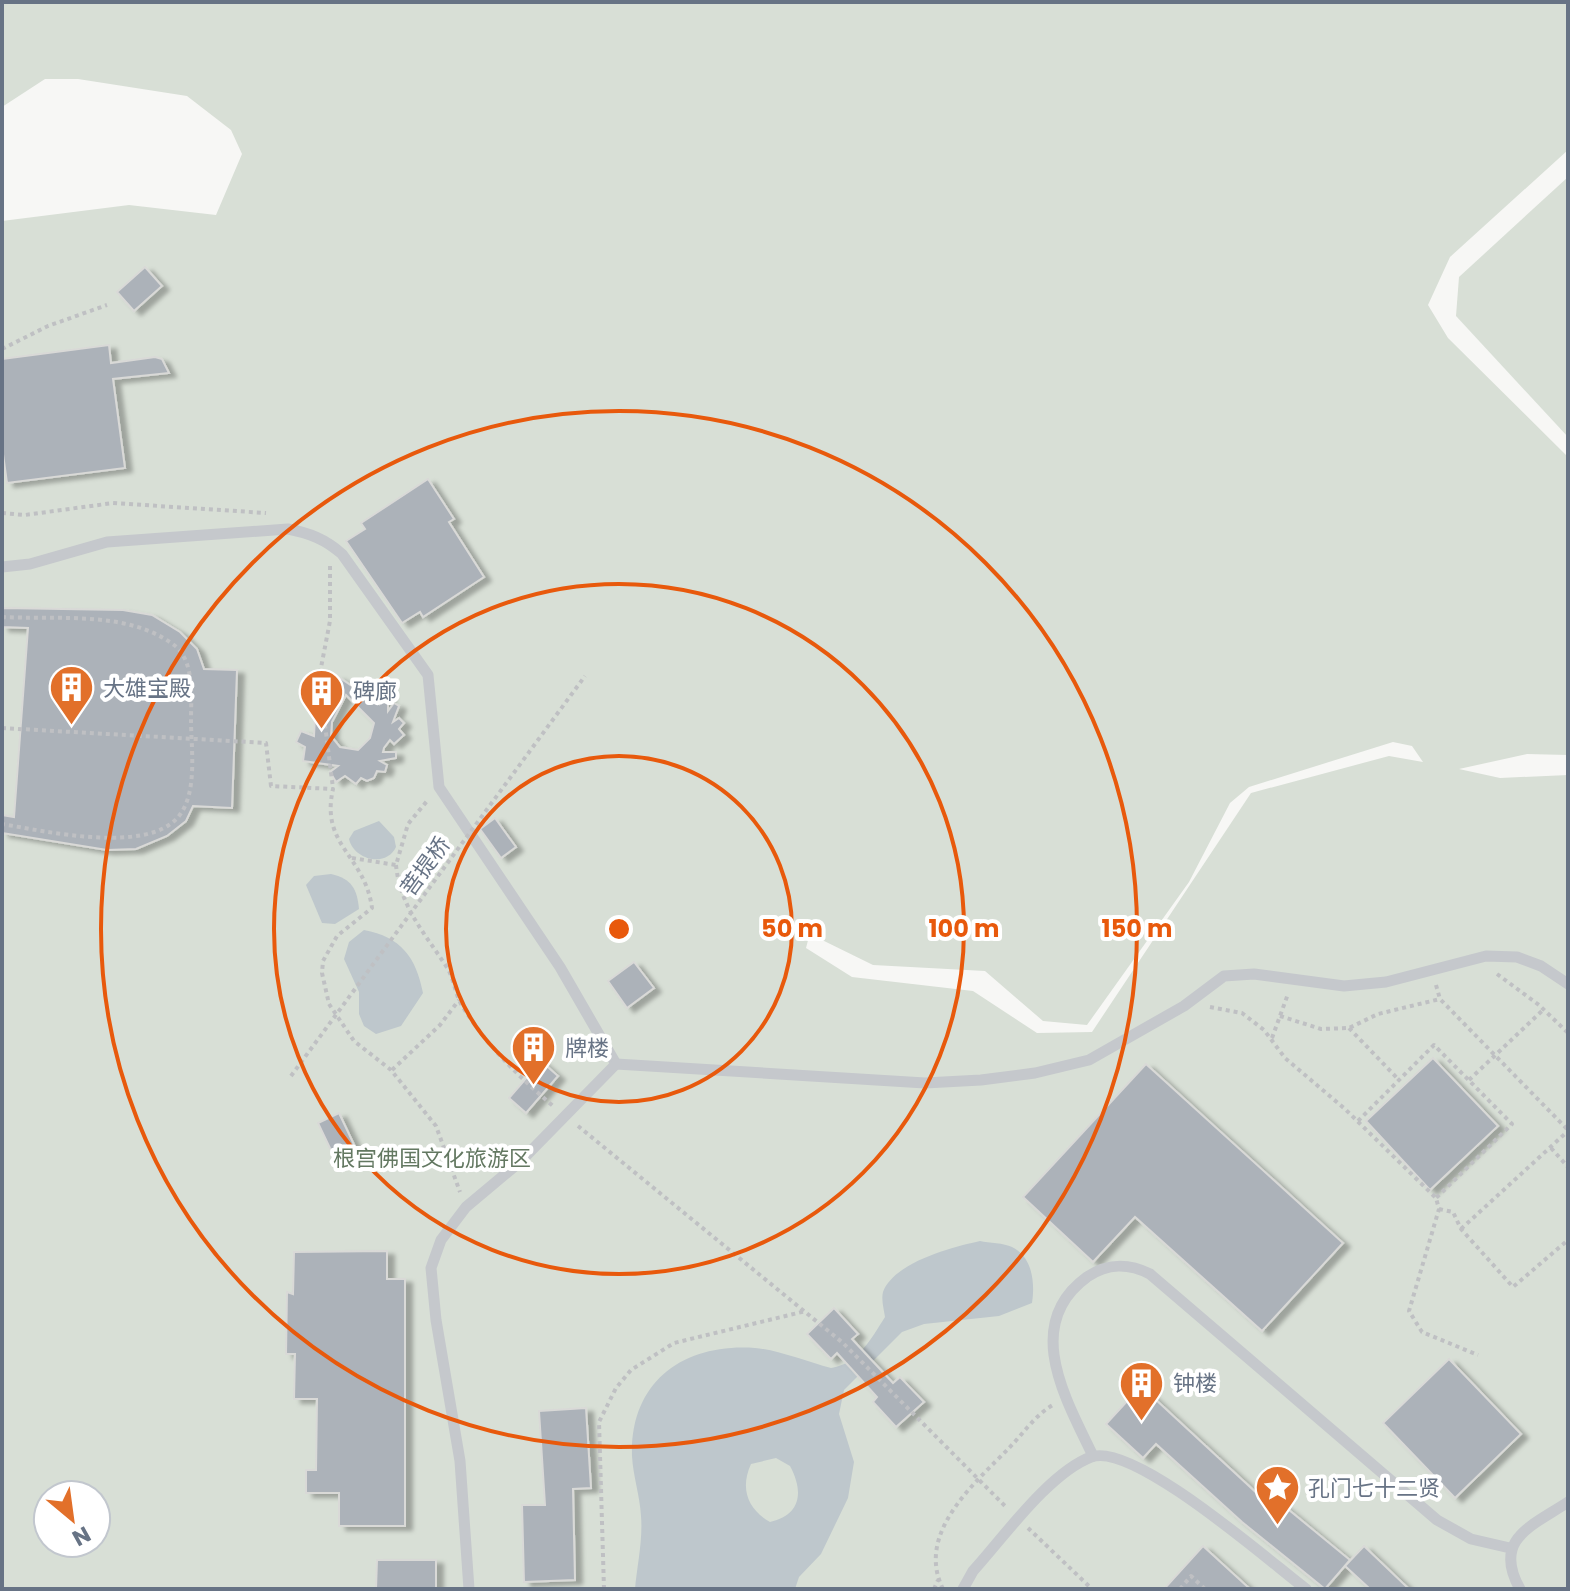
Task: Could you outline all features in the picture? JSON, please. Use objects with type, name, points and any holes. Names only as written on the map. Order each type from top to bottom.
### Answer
[{"type":"lane","points":[[2,567],[30,564],[107,542],[286,529],[309,533],[330,544],[342,554],[428,675],[439,787],[560,967],[616,1064]]},
{"type":"lane","points":[[469,1589],[460,1461],[436,1320],[431,1268],[441,1240],[466,1207],[521,1161],[616,1064],[925,1083],[981,1080],[1035,1073],[1089,1060],[1184,1006],[1224,976],[1254,974],[1344,986],[1386,982],[1476,958],[1517,957],[1541,966],[1568,984]]},
{"type":"lane","points":[[1093,1456],[1066,1399],[1053,1362],[1055,1329],[1069,1293],[1102,1268],[1135,1267],[1150,1274],[1437,1520],[1471,1539],[1510,1548]]},
{"type":"lane","points":[[963,1589],[973,1571],[1063,1474],[1093,1456],[1122,1459],[1176,1488],[1306,1589]]},
{"type":"lane","points":[[1520,1589],[1510,1565],[1510,1548],[1525,1531],[1568,1502]]},
{"type":"path","points":[[2,349],[48,326],[107,305]]},
{"type":"path","points":[[2,513],[25,515],[113,503],[237,509],[264,512],[286,529]]},
{"type":"path","points":[[330,544],[330,621],[319,678],[333,789],[329,808],[331,827],[369,885],[372,908],[337,936],[323,961],[322,973],[329,1004],[354,1041],[391,1070],[436,1126],[451,1175],[466,1207]]},
{"type":"path","points":[[2,617],[129,623],[175,646],[182,654],[192,683],[190,788],[180,816],[163,827],[134,836],[98,839],[2,824]]},
{"type":"path","name":"菩提桥","points":[[291,1076],[585,676]]},
{"type":"path","points":[[2,728],[266,743],[271,786],[333,789]]},
{"type":"path","points":[[439,787],[408,824],[396,865],[399,893],[451,974],[459,1000],[503,1063],[843,1343],[978,1480],[1092,1589]]},
{"type":"path","points":[[352,858],[396,865]]},
{"type":"path","points":[[1476,958],[1544,1009],[1568,1033]]},
{"type":"path","points":[[1437,967],[1436,988],[1440,999],[1568,1131],[1461,1229]]},
{"type":"path","points":[[1272,1038],[1293,981]]},
{"type":"path","points":[[1280,1016],[1321,1029],[1349,1028],[1378,1014],[1440,999]]},
{"type":"path","points":[[391,1070],[440,1025],[459,1000]]},
{"type":"path","points":[[1184,1006],[1242,1013],[1272,1038],[1285,1058],[1358,1121],[1436,1198],[1439,1209],[1409,1311],[1422,1332],[1478,1355]]},
{"type":"path","points":[[1469,1080],[1544,1009]]},
{"type":"path","points":[[1349,1028],[1399,1080]]},
{"type":"path","points":[[1358,1121],[1434,1045],[1512,1124],[1436,1198]]},
{"type":"path","points":[[1551,1148],[1568,1167]]},
{"type":"path","points":[[1439,1209],[1453,1212],[1461,1229],[1513,1287],[1568,1240]]},
{"type":"path","points":[[604,1589],[599,1422],[616,1388],[631,1370],[674,1343],[806,1311]]},
{"type":"path","points":[[934,1589],[938,1580],[941,1530],[978,1480],[1045,1409],[1066,1399]]},
{"type":"path","points":[[1180,1589],[1191,1576],[1205,1589]]},
{"type":"path","points":[[938,1580],[943,1589]]},
{"type":"green space","name":"根宫佛国文化旅游区","points":[[2,2],[1568,2],[1568,150],[1450,257],[1428,305],[1448,338],[1568,457],[1568,755],[1527,754],[1459,769],[1500,778],[1568,775],[1568,1589],[2,1589],[2,221],[129,205],[216,215],[242,154],[231,130],[187,96],[78,79],[45,79],[2,107]],"holes":[[[1393,742],[1412,746],[1423,762],[1389,756],[1251,793],[1092,1032],[1037,1033],[973,991],[852,977],[806,948],[811,929],[818,938],[873,965],[985,971],[1043,1021],[1087,1025],[1189,882],[1230,803],[1249,787]]]},
{"type":"green space","points":[[1568,177],[1568,437],[1456,316],[1459,277]]},
{"type":"shaded area","points":[[379,821],[394,837],[396,847],[385,858],[371,859],[357,852],[349,839],[354,831]]},
{"type":"shaded area","points":[[331,874],[352,886],[359,909],[335,924],[322,923],[306,885],[314,876]]},
{"type":"shaded area","points":[[364,930],[388,938],[405,951],[416,969],[423,993],[401,1026],[376,1034],[364,1026],[359,1014],[359,992],[344,959],[349,942]]},
{"type":"shaded area","points":[[980,1241],[1019,1251],[1031,1272],[1032,1303],[999,1316],[924,1324],[902,1332],[844,1390],[839,1414],[854,1462],[848,1498],[821,1554],[799,1577],[795,1589],[635,1589],[641,1525],[632,1456],[634,1430],[640,1407],[651,1388],[666,1372],[684,1360],[729,1348],[764,1349],[831,1368],[840,1366],[863,1349],[885,1317],[882,1295],[889,1281],[899,1272],[940,1252]],"holes":[[[776,1458],[790,1466],[797,1485],[797,1501],[788,1514],[770,1522],[756,1511],[748,1497],[746,1481],[751,1464]]]},
{"type":"building","points":[[145,267],[162,286],[134,311],[117,292]]},
{"type":"building","points":[[109,345],[111,363],[155,357],[162,359],[169,373],[113,379],[125,468],[7,483],[2,447],[2,359]]},
{"type":"building","points":[[428,479],[454,519],[449,522],[484,577],[423,617],[420,612],[402,623],[346,541],[365,529],[361,523]]},
{"type":"building","points":[[2,608],[123,610],[152,615],[180,632],[197,649],[204,669],[237,670],[232,808],[193,806],[186,821],[167,836],[136,849],[107,850],[2,833],[2,815],[14,817],[28,628],[2,627]]},
{"type":"building","points":[[337,676],[379,704],[382,690],[388,691],[388,711],[394,703],[399,706],[393,722],[399,718],[404,723],[399,729],[404,735],[394,744],[390,740],[384,748],[383,752],[396,752],[396,758],[380,761],[387,765],[385,772],[377,771],[374,778],[367,781],[361,778],[356,784],[345,776],[336,782],[330,772],[338,766],[303,761],[305,747],[296,742],[301,731],[314,736],[315,717]],"holes":[[[346,695],[374,723],[370,738],[358,750],[340,747],[331,736],[332,722]]]},
{"type":"building","points":[[495,818],[516,847],[501,858],[480,829]]},
{"type":"building","points":[[634,962],[654,988],[627,1008],[608,981]]},
{"type":"building","points":[[1433,1058],[1498,1126],[1430,1190],[1366,1121]]},
{"type":"building","name":"牌楼","points":[[541,1061],[558,1076],[526,1113],[509,1098]]},
{"type":"building","points":[[1146,1064],[1343,1243],[1262,1331],[1135,1217],[1093,1262],[1023,1197]]},
{"type":"building","points":[[339,1113],[358,1153],[337,1163],[318,1123]]},
{"type":"building","points":[[387,1251],[387,1279],[405,1279],[405,1526],[339,1526],[339,1493],[306,1493],[306,1470],[316,1470],[317,1399],[294,1399],[295,1354],[286,1354],[287,1292],[293,1294],[294,1252]]},
{"type":"building","points":[[834,1308],[858,1334],[852,1339],[893,1383],[900,1377],[924,1402],[896,1427],[873,1402],[877,1397],[837,1353],[831,1359],[807,1334]]},
{"type":"building","points":[[1449,1359],[1521,1434],[1455,1498],[1383,1423]]},
{"type":"building","points":[[1141,1386],[1262,1498],[1267,1492],[1350,1560],[1325,1589],[1242,1522],[1156,1444],[1143,1458],[1106,1424]]},
{"type":"building","points":[[586,1408],[591,1488],[573,1489],[575,1580],[524,1582],[522,1505],[545,1505],[539,1411]]},
{"type":"building","points":[[1203,1546],[1250,1589],[1164,1589]]},
{"type":"building","points":[[1364,1546],[1409,1589],[1370,1589],[1345,1566]]},
{"type":"building","points":[[377,1560],[436,1560],[436,1589],[376,1589]]},
{"type":"place","name":"大雄宝殿","points":[[72,727]]},
{"type":"place","name":"碑廊","points":[[322,730]]},
{"type":"place","name":"牌楼","points":[[534,1087]]},
{"type":"place","name":"钟楼","points":[[1142,1422]]},
{"type":"place","name":"孔门七十二贤","points":[[1277,1527]]}]
